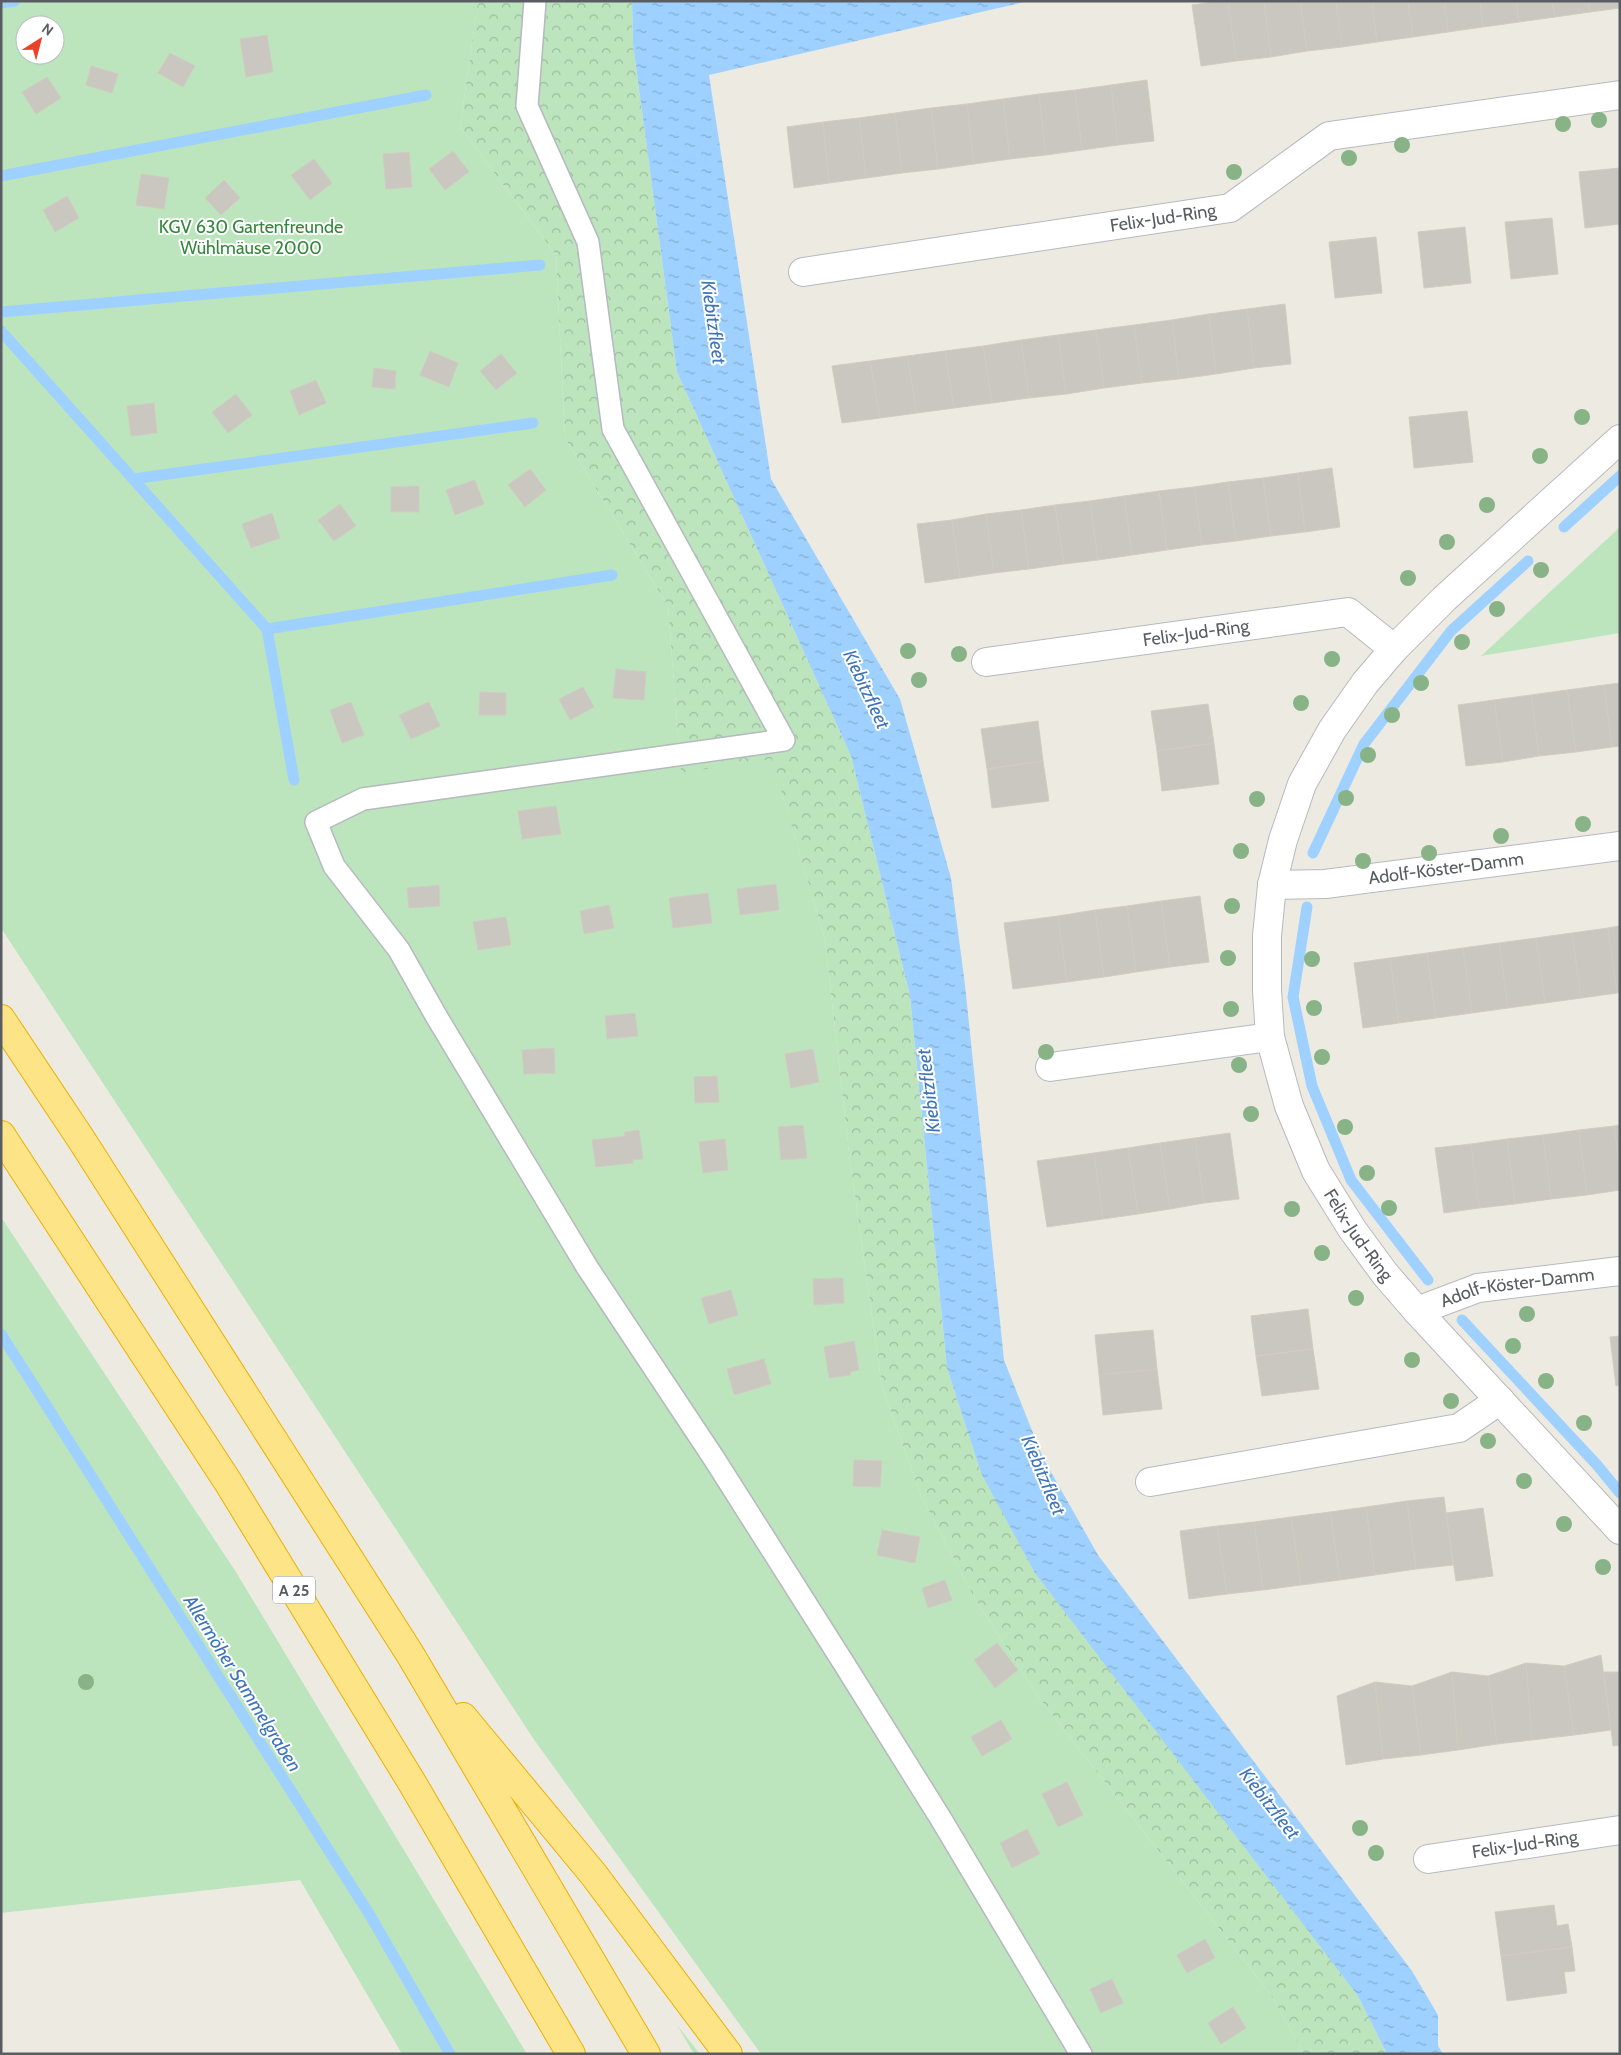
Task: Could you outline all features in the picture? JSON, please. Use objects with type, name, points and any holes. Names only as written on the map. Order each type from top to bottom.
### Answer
[{"type":"highway","points":[[1,1019],[92,1156],[410,1654],[646,2054]]},
{"type":"highway","name":"A 25","points":[[1,1135],[233,1491],[411,1781],[571,2054]]},
{"type":"highway","points":[[410,1654],[594,1875],[728,2054]]},
{"type":"street","name":"Felix-Jud-Ring","points":[[803,272],[1230,208],[1329,136],[1620,96]]},
{"type":"street","name":"Felix-Jud-Ring","points":[[1620,440],[1444,598],[1394,649],[1365,684],[1332,730],[1302,784],[1283,840],[1272,885],[1267,936],[1267,990],[1270,1037],[1289,1106],[1316,1171],[1352,1230],[1385,1274],[1620,1530]]},
{"type":"street","name":"Felix-Jud-Ring","points":[[986,662],[1348,612],[1394,649]]},
{"type":"street","name":"Adolf-Köster-Damm","points":[[1272,885],[1324,884],[1620,846]]},
{"type":"street","points":[[1050,1067],[1270,1037]]},
{"type":"street","name":"Adolf-Köster-Damm","points":[[1417,1311],[1478,1288],[1620,1271]]},
{"type":"street","points":[[1150,1482],[1459,1428],[1500,1400]]},
{"type":"street","name":"Felix-Jud-Ring","points":[[1428,1859],[1620,1830]]},
{"type":"lane","points":[[535,1],[526,106],[588,242],[613,429],[784,740],[363,799],[316,822],[334,866],[399,950],[435,1014],[587,1267],[714,1460],[853,1679],[1001,1917],[1081,2054]]},
{"type":"green space","name":"KGV 630 Gartenfreunde Wühlmäuse 2000","points":[[1,1],[478,1],[460,127],[556,255],[565,438],[668,606],[681,772],[772,758],[825,940],[849,1153],[882,1387],[921,1496],[975,1599],[1037,1695],[1271,1995],[1304,2054],[761,2054],[535,1741],[1,928]]},
{"type":"green space","points":[[478,1],[632,1],[633,44],[677,372],[851,756],[910,996],[947,1368],[981,1473],[1358,1996],[1387,2054],[1304,2054],[1271,1995],[1037,1695],[975,1599],[921,1496],[882,1387],[849,1153],[825,940],[772,759],[681,773],[668,606],[565,438],[556,255],[460,127]]},
{"type":"green space","points":[[1620,527],[1620,633],[1481,656]]},
{"type":"green space","points":[[1,1217],[236,1572],[527,2054],[402,2054],[300,1880],[1,1913]]},
{"type":"green space","points":[[677,2025],[700,2054],[694,2054]]},
{"type":"water","name":"Kiebitzfleet","points":[[632,1],[1029,1],[709,75],[771,479],[900,699],[951,878],[965,985],[1004,1360],[1043,1458],[1098,1555],[1412,1971],[1438,2015],[1438,2046],[1443,2054],[1387,2054],[1358,1996],[1035,1573],[981,1473],[947,1368],[910,996],[851,756],[677,372],[633,44]]},
{"type":"building","points":[[1228,1],[1236,61],[1201,66],[1192,5]]},
{"type":"building","points":[[1228,1],[1264,1],[1271,57],[1236,61]]},
{"type":"building","points":[[1264,1],[1300,1],[1307,51],[1271,57]]},
{"type":"building","points":[[1300,1],[1336,1],[1342,47],[1307,51]]},
{"type":"building","points":[[1336,1],[1372,1],[1377,42],[1342,47]]},
{"type":"building","points":[[1372,1],[1408,1],[1413,37],[1377,42]]},
{"type":"building","points":[[1408,1],[1444,1],[1448,32],[1413,37]]},
{"type":"building","points":[[1444,1],[1480,1],[1483,27],[1448,32]]},
{"type":"building","points":[[1480,1],[1516,1],[1519,22],[1483,27]]},
{"type":"building","points":[[1516,1],[1552,1],[1555,17],[1519,22]]},
{"type":"building","points":[[1552,1],[1588,1],[1590,12],[1555,17]]},
{"type":"building","points":[[1588,1],[1620,1],[1620,8],[1590,12]]},
{"type":"building","points":[[267,35],[273,72],[246,77],[240,39]]},
{"type":"building","points":[[170,53],[195,66],[183,87],[158,73]]},
{"type":"building","points":[[91,66],[118,74],[112,93],[86,85]]},
{"type":"building","points":[[47,77],[61,98],[36,114],[22,92]]},
{"type":"building","points":[[1147,80],[1154,141],[1118,145],[1111,85]]},
{"type":"building","points":[[1111,85],[1118,145],[1082,150],[1075,90]]},
{"type":"building","points":[[1075,90],[1082,150],[1046,155],[1039,94]]},
{"type":"building","points":[[1039,94],[1046,155],[1010,159],[1003,99]]},
{"type":"building","points":[[1003,99],[1010,159],[974,164],[967,104]]},
{"type":"building","points":[[967,104],[974,164],[938,169],[931,108]]},
{"type":"building","points":[[931,108],[938,169],[902,173],[895,113]]},
{"type":"building","points":[[895,113],[902,173],[866,178],[859,118]]},
{"type":"building","points":[[859,118],[866,178],[829,183],[823,122]]},
{"type":"building","points":[[823,122],[829,183],[794,188],[787,127]]},
{"type":"building","points":[[453,151],[469,172],[445,190],[429,169]]},
{"type":"building","points":[[409,152],[412,187],[386,189],[383,154]]},
{"type":"building","points":[[314,159],[332,183],[310,200],[291,175]]},
{"type":"building","points":[[1620,168],[1620,224],[1585,228],[1579,172]]},
{"type":"building","points":[[141,174],[169,178],[164,209],[136,205]]},
{"type":"building","points":[[224,180],[240,198],[221,215],[205,198]]},
{"type":"building","points":[[67,196],[79,218],[55,232],[43,210]]},
{"type":"building","points":[[1552,218],[1558,274],[1511,279],[1505,222]]},
{"type":"building","points":[[1465,227],[1471,283],[1424,288],[1418,232]]},
{"type":"building","points":[[1376,237],[1382,293],[1335,298],[1329,242]]},
{"type":"building","points":[[1285,304],[1291,364],[1254,368],[1247,309]]},
{"type":"building","points":[[1247,309],[1254,368],[1216,374],[1209,314]]},
{"type":"building","points":[[1209,314],[1216,374],[1179,379],[1172,320]]},
{"type":"building","points":[[1172,320],[1179,379],[1142,383],[1134,325]]},
{"type":"building","points":[[1134,325],[1142,383],[1104,388],[1096,330]]},
{"type":"building","points":[[1096,330],[1104,388],[1066,394],[1058,335]]},
{"type":"building","points":[[1058,335],[1066,394],[1029,398],[1021,340]]},
{"type":"building","points":[[1021,340],[1029,398],[992,403],[983,346]]},
{"type":"building","points":[[983,346],[992,403],[954,408],[945,351]]},
{"type":"building","points":[[430,351],[458,363],[449,387],[420,375]]},
{"type":"building","points":[[945,351],[954,408],[917,413],[907,356]]},
{"type":"building","points":[[501,354],[517,373],[496,390],[480,371]]},
{"type":"building","points":[[907,356],[917,413],[880,418],[870,361]]},
{"type":"building","points":[[870,361],[880,418],[842,423],[832,366]]},
{"type":"building","points":[[374,368],[396,371],[395,389],[372,387]]},
{"type":"building","points":[[316,380],[326,403],[299,415],[290,391]]},
{"type":"building","points":[[236,394],[252,415],[228,433],[212,412]]},
{"type":"building","points":[[154,403],[157,433],[131,436],[127,406]]},
{"type":"building","points":[[1467,411],[1473,462],[1414,468],[1409,417]]},
{"type":"building","points":[[1332,468],[1340,527],[1305,532],[1298,473]]},
{"type":"building","points":[[530,469],[546,490],[525,507],[508,485]]},
{"type":"building","points":[[1298,473],[1305,532],[1271,536],[1263,478]]},
{"type":"building","points":[[1263,478],[1271,536],[1236,541],[1228,482]]},
{"type":"building","points":[[475,480],[484,504],[455,515],[446,490]]},
{"type":"building","points":[[1228,482],[1236,541],[1202,545],[1194,487]]},
{"type":"building","points":[[419,486],[419,512],[391,512],[391,487]]},
{"type":"building","points":[[1194,487],[1202,545],[1167,550],[1159,491]]},
{"type":"building","points":[[1159,491],[1167,550],[1132,555],[1124,496]]},
{"type":"building","points":[[1124,496],[1132,555],[1098,560],[1090,501]]},
{"type":"building","points":[[1090,501],[1098,560],[1064,564],[1055,505]]},
{"type":"building","points":[[340,504],[356,526],[334,541],[318,520]]},
{"type":"building","points":[[1055,505],[1064,564],[1029,569],[1021,510]]},
{"type":"building","points":[[1021,510],[1029,569],[994,573],[986,514]]},
{"type":"building","points":[[272,513],[280,538],[251,548],[242,524]]},
{"type":"building","points":[[986,514],[994,573],[960,578],[952,520]]},
{"type":"building","points":[[952,520],[960,578],[925,583],[917,524]]},
{"type":"building","points":[[616,669],[646,672],[644,700],[613,698]]},
{"type":"building","points":[[1620,683],[1620,746],[1612,747],[1604,685]]},
{"type":"building","points":[[1604,685],[1612,747],[1576,752],[1567,690]]},
{"type":"building","points":[[583,687],[594,707],[570,720],[559,699]]},
{"type":"building","points":[[1567,690],[1576,752],[1539,756],[1531,695]]},
{"type":"building","points":[[480,692],[506,693],[506,715],[479,715]]},
{"type":"building","points":[[1531,695],[1539,756],[1503,762],[1494,700]]},
{"type":"building","points":[[1494,700],[1503,762],[1466,766],[1458,705]]},
{"type":"building","points":[[351,702],[364,735],[342,743],[330,710]]},
{"type":"building","points":[[429,702],[440,726],[411,739],[399,715]]},
{"type":"building","points":[[1208,704],[1214,743],[1157,751],[1151,711]]},
{"type":"building","points":[[1038,721],[1043,761],[987,769],[981,729]]},
{"type":"building","points":[[1214,743],[1219,784],[1162,791],[1157,751]]},
{"type":"building","points":[[1043,761],[1049,801],[992,808],[987,769]]},
{"type":"building","points":[[556,806],[561,834],[522,839],[518,811]]},
{"type":"building","points":[[776,884],[779,910],[740,915],[737,889]]},
{"type":"building","points":[[439,885],[440,906],[409,908],[407,888]]},
{"type":"building","points":[[708,893],[712,923],[673,928],[669,898]]},
{"type":"building","points":[[1200,896],[1209,962],[1170,967],[1161,901]]},
{"type":"building","points":[[1161,901],[1170,967],[1136,972],[1127,906]]},
{"type":"building","points":[[609,905],[614,928],[584,934],[580,911]]},
{"type":"building","points":[[1127,906],[1136,972],[1104,977],[1095,910]]},
{"type":"building","points":[[1095,910],[1104,977],[1067,982],[1058,916]]},
{"type":"building","points":[[1058,916],[1067,982],[1013,989],[1004,923]]},
{"type":"building","points":[[506,917],[511,945],[478,950],[473,922]]},
{"type":"building","points":[[1620,926],[1620,992],[1617,993],[1608,928]]},
{"type":"building","points":[[1608,928],[1617,993],[1581,998],[1572,933]]},
{"type":"building","points":[[1572,933],[1581,998],[1545,1003],[1536,938]]},
{"type":"building","points":[[1536,938],[1545,1003],[1508,1008],[1499,943]]},
{"type":"building","points":[[1499,943],[1508,1008],[1472,1013],[1463,948]]},
{"type":"building","points":[[1463,948],[1472,1013],[1436,1018],[1427,953]]},
{"type":"building","points":[[1427,953],[1436,1018],[1399,1023],[1390,958]]},
{"type":"building","points":[[1390,958],[1399,1023],[1363,1028],[1354,963]]},
{"type":"building","points":[[635,1013],[638,1036],[607,1039],[605,1016]]},
{"type":"building","points":[[554,1048],[555,1073],[524,1074],[522,1050]]},
{"type":"building","points":[[813,1049],[819,1082],[791,1088],[785,1054]]},
{"type":"building","points":[[717,1076],[719,1102],[695,1103],[694,1077]]},
{"type":"building","points":[[803,1125],[807,1158],[781,1160],[778,1127]]},
{"type":"building","points":[[1620,1125],[1620,1168],[1614,1126]]},
{"type":"building","points":[[1614,1126],[1620,1168],[1620,1190],[1587,1195],[1579,1130]]},
{"type":"building","points":[[639,1130],[643,1159],[632,1160],[633,1163],[596,1167],[592,1140],[625,1136],[624,1132]]},
{"type":"building","points":[[1579,1130],[1587,1195],[1551,1199],[1543,1135]]},
{"type":"building","points":[[1230,1133],[1239,1199],[1204,1203],[1195,1138]]},
{"type":"building","points":[[1543,1135],[1551,1199],[1515,1204],[1507,1139]]},
{"type":"building","points":[[1195,1138],[1204,1203],[1170,1209],[1160,1143]]},
{"type":"building","points":[[725,1139],[728,1170],[703,1173],[699,1142]]},
{"type":"building","points":[[1507,1139],[1515,1204],[1479,1208],[1471,1144]]},
{"type":"building","points":[[1160,1143],[1170,1209],[1138,1214],[1128,1148]]},
{"type":"building","points":[[1471,1144],[1479,1208],[1444,1213],[1435,1148]]},
{"type":"building","points":[[1128,1148],[1138,1214],[1103,1219],[1094,1153]]},
{"type":"building","points":[[1094,1153],[1103,1219],[1047,1227],[1037,1161]]},
{"type":"building","points":[[843,1278],[844,1303],[814,1305],[813,1279]]},
{"type":"building","points":[[731,1290],[738,1315],[709,1324],[701,1298]]},
{"type":"building","points":[[1308,1309],[1313,1349],[1256,1356],[1251,1316]]},
{"type":"building","points":[[1153,1330],[1157,1369],[1099,1375],[1095,1335]]},
{"type":"building","points":[[1620,1336],[1620,1385],[1616,1386],[1610,1337]]},
{"type":"building","points":[[854,1341],[859,1370],[850,1372],[851,1375],[829,1378],[824,1347]]},
{"type":"building","points":[[1313,1349],[1319,1389],[1262,1396],[1256,1356]]},
{"type":"building","points":[[764,1359],[771,1384],[734,1395],[727,1369]]},
{"type":"building","points":[[1157,1369],[1162,1409],[1103,1415],[1099,1375]]},
{"type":"building","points":[[854,1460],[882,1461],[880,1487],[853,1486]]},
{"type":"building","points":[[1444,1497],[1453,1565],[1416,1569],[1407,1501]]},
{"type":"building","points":[[1407,1501],[1416,1569],[1375,1575],[1366,1507]]},
{"type":"building","points":[[1366,1507],[1375,1575],[1340,1580],[1330,1512]]},
{"type":"building","points":[[1483,1508],[1493,1576],[1456,1581],[1446,1513]]},
{"type":"building","points":[[1330,1512],[1340,1580],[1301,1585],[1291,1517]]},
{"type":"building","points":[[1291,1517],[1301,1585],[1263,1590],[1254,1522]]},
{"type":"building","points":[[1254,1522],[1263,1590],[1227,1594],[1217,1526]]},
{"type":"building","points":[[1217,1526],[1227,1594],[1189,1599],[1180,1531]]},
{"type":"building","points":[[882,1530],[920,1537],[915,1563],[877,1555]]},
{"type":"building","points":[[945,1580],[952,1600],[928,1608],[922,1588]]},
{"type":"building","points":[[997,1643],[1018,1670],[995,1688],[974,1660]]},
{"type":"building","points":[[1601,1655],[1611,1730],[1574,1735],[1564,1666]]},
{"type":"building","points":[[1526,1663],[1564,1666],[1574,1735],[1532,1740]]},
{"type":"building","points":[[1526,1663],[1532,1740],[1497,1744],[1488,1676]]},
{"type":"building","points":[[1452,1672],[1488,1676],[1497,1744],[1458,1750]]},
{"type":"building","points":[[1452,1672],[1458,1750],[1421,1755],[1412,1686]]},
{"type":"building","points":[[1604,1672],[1620,1672],[1620,1745],[1613,1746]]},
{"type":"building","points":[[1375,1682],[1412,1686],[1421,1755],[1383,1759]]},
{"type":"building","points":[[1375,1682],[1383,1759],[1346,1765],[1337,1696]]},
{"type":"building","points":[[1001,1720],[1012,1739],[982,1756],[971,1737]]},
{"type":"building","points":[[1067,1782],[1083,1815],[1058,1827],[1042,1794]]},
{"type":"building","points":[[1027,1829],[1040,1854],[1012,1868],[1000,1843]]},
{"type":"building","points":[[1554,1905],[1557,1926],[1568,1924],[1572,1947],[1501,1956],[1495,1912]]},
{"type":"building","points":[[1205,1939],[1215,1958],[1187,1973],[1177,1955]]},
{"type":"building","points":[[1572,1947],[1575,1971],[1564,1972],[1567,1993],[1507,2001],[1501,1956]]},
{"type":"building","points":[[1112,1979],[1123,2003],[1101,2013],[1090,1989]]},
{"type":"building","points":[[1233,2007],[1246,2028],[1221,2044],[1208,2023]]},
{"type":"waterway","points":[[1,3],[15,1]]},
{"type":"waterway","points":[[1,176],[426,95]]},
{"type":"waterway","points":[[1,312],[540,265]]},
{"type":"waterway","points":[[1,331],[267,629],[294,780]]},
{"type":"waterway","points":[[133,479],[533,423]]},
{"type":"waterway","points":[[1564,527],[1620,476]]},
{"type":"waterway","points":[[1313,853],[1364,744],[1451,631],[1528,561]]},
{"type":"waterway","points":[[267,629],[612,575]]},
{"type":"waterway","points":[[1307,907],[1293,997],[1312,1086],[1351,1180],[1428,1280]]},
{"type":"waterway","points":[[1462,1320],[1597,1465],[1620,1493]]},
{"type":"waterway","name":"Allermöher Sammelgraben","points":[[1,1334],[371,1917],[450,2054]]}]
